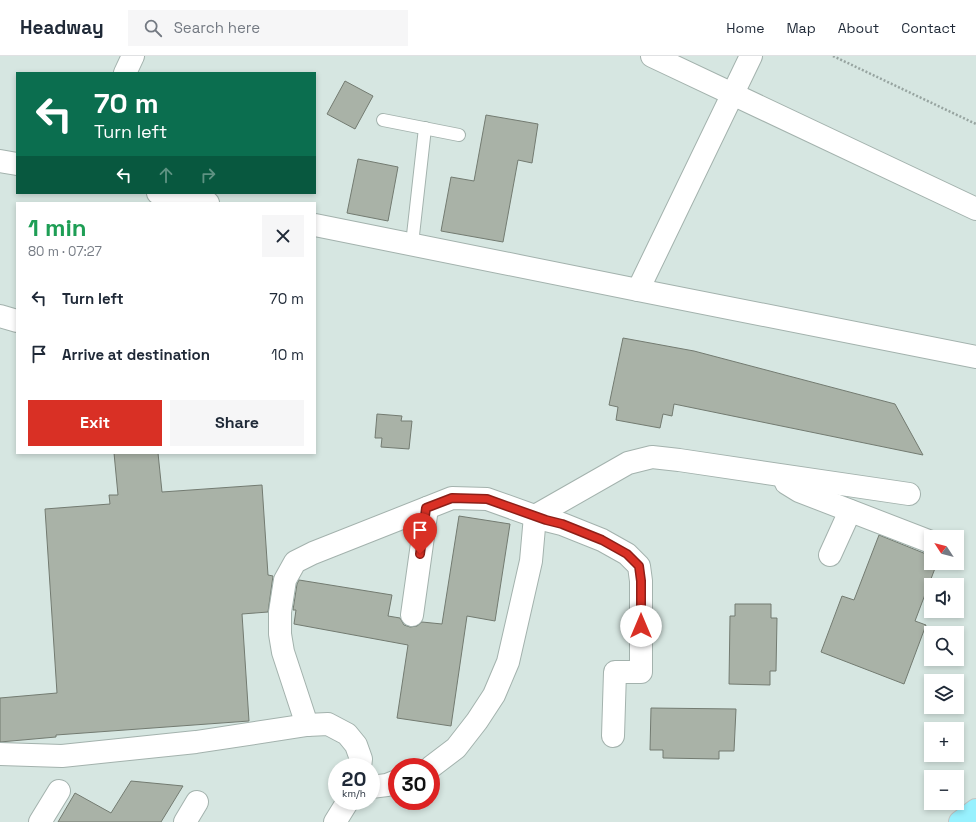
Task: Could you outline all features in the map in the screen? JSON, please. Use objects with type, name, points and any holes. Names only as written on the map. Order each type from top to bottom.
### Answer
[{"type":"main road","points":[[960,822],[976,810]]},
{"type":"street","points":[[125,72],[133,56]]},
{"type":"street","points":[[652,56],[976,209]]},
{"type":"street","points":[[638,290],[751,56]]},
{"type":"street","points":[[0,161],[16,164]]},
{"type":"street","points":[[163,194],[203,202]]},
{"type":"street","points":[[316,225],[976,357]]},
{"type":"street","points":[[0,316],[16,321]]},
{"type":"street","points":[[535,516],[628,463],[652,457],[910,494]]},
{"type":"street","points":[[784,475],[786,483],[799,491],[924,539]]},
{"type":"street","points":[[307,725],[283,652],[280,634],[280,612],[285,580],[295,562],[313,553],[452,498],[487,499],[546,520],[562,524],[602,540],[627,554],[639,566],[641,581],[641,672],[615,672],[613,736]]},
{"type":"street","points":[[412,615],[426,508]]},
{"type":"street","points":[[830,555],[850,511]]},
{"type":"street","points":[[440,760],[456,748],[477,721],[494,695],[508,662],[531,561],[535,516]]},
{"type":"street","points":[[0,754],[62,756],[196,742],[307,725],[328,724],[347,734],[356,745],[361,758]]},
{"type":"street","points":[[40,822],[59,791]]},
{"type":"street","points":[[186,822],[197,802]]},
{"type":"street","points":[[335,822],[342,810]]},
{"type":"lane","points":[[384,120],[459,135]]},
{"type":"lane","points":[[412,244],[426,128]]},
{"type":"path","points":[[833,56],[976,124]]},
{"type":"building","points":[[345,81],[373,96],[355,129],[327,114]]},
{"type":"building","points":[[486,115],[538,124],[532,163],[518,160],[503,242],[441,231],[451,177],[474,181]]},
{"type":"building","points":[[358,159],[398,167],[388,221],[347,213]]},
{"type":"building","points":[[623,338],[694,351],[895,404],[923,455],[674,404],[672,416],[663,414],[660,428],[616,420],[618,407],[609,405]]},
{"type":"building","points":[[377,414],[402,416],[401,421],[412,421],[409,449],[381,447],[382,438],[375,438]]},
{"type":"building","points":[[114,454],[158,454],[162,492],[262,485],[268,575],[273,576],[268,612],[242,614],[249,721],[56,735],[56,737],[0,742],[0,698],[57,693],[45,509],[110,504],[109,495],[118,495]]},
{"type":"building","points":[[459,516],[510,524],[495,621],[467,616],[451,726],[397,718],[408,645],[294,624],[296,610],[293,610],[297,584],[299,580],[392,595],[388,616],[400,618],[404,625],[410,627],[417,626],[422,622],[442,624]]},
{"type":"building","points":[[879,535],[924,553],[924,570],[934,570],[931,578],[924,578],[924,597],[915,621],[926,625],[924,626],[924,630],[904,684],[821,652],[842,596],[854,600]]},
{"type":"building","points":[[735,604],[771,604],[771,618],[777,618],[776,671],[770,671],[770,685],[729,684],[730,616],[735,616]]},
{"type":"building","points":[[651,708],[736,709],[734,751],[719,751],[719,759],[663,758],[663,750],[650,750]]},
{"type":"building","points":[[131,781],[183,786],[161,822],[58,822],[75,793],[111,813]]},
{"type":"route","points":[[420,554],[426,508],[452,498],[487,499],[546,520],[562,524],[602,540],[627,554],[639,566],[641,581],[641,626]]}]
